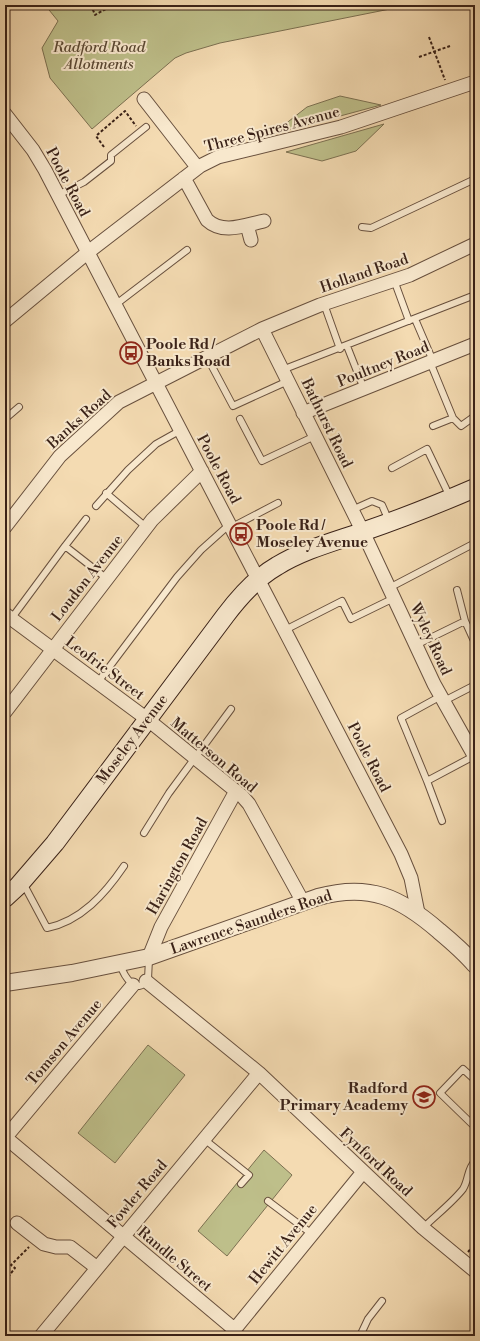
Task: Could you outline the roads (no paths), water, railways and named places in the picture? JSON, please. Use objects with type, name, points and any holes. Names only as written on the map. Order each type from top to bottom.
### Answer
[{"type":"main road","name":"Moseley Avenue","points":[[5,898],[22,882],[55,843],[238,599],[259,578],[278,565],[308,551],[363,532],[475,488]]},
{"type":"street","name":"Three Spires Avenue","points":[[5,321],[87,253],[197,167],[218,157],[341,127],[475,82]]},
{"type":"street","points":[[144,99],[197,167]]},
{"type":"street","name":"Poole Road","points":[[5,114],[33,150],[58,195],[87,253],[259,578],[401,854],[411,878],[418,913]]},
{"type":"street","points":[[184,178],[207,220],[212,225],[224,229],[264,221]]},
{"type":"street","points":[[247,225],[251,240]]},
{"type":"street","name":"Holland Road","points":[[262,329],[324,304],[416,272],[475,244]]},
{"type":"street","name":"Banks Road","points":[[7,520],[60,456],[80,436],[119,402],[262,329]]},
{"type":"street","name":"Bathurst Road","points":[[262,329],[363,532]]},
{"type":"street","name":"Poultney Road","points":[[303,413],[475,344]]},
{"type":"street","name":"Loudon Avenue","points":[[5,712],[106,578],[146,528],[169,502],[202,471]]},
{"type":"street","name":"Wyley Road","points":[[363,532],[442,699],[475,756]]},
{"type":"street","name":"Leofric Street","points":[[8,616],[147,719]]},
{"type":"street","name":"Matterson Road","points":[[147,719],[236,791],[249,804],[303,902]]},
{"type":"street","name":"Harington Road","points":[[149,957],[161,927],[236,791]]},
{"type":"street","name":"Lawrence Saunders Road","points":[[5,983],[120,964],[149,957],[303,902],[335,892],[360,891],[398,901],[418,913],[475,965]]},
{"type":"street","name":"Fynford Road","points":[[146,981],[259,1073],[423,1228],[475,1271]]},
{"type":"street","name":"Tomson Avenue","points":[[5,1137],[132,985]]},
{"type":"street","name":"Fowler Road","points":[[46,1334],[97,1268],[259,1073]]},
{"type":"street","name":"Randle Street","points":[[5,1137],[234,1334]]},
{"type":"street","name":"Hewitt Avenue","points":[[234,1334],[312,1234],[363,1172]]},
{"type":"street","points":[[17,1223],[44,1244],[56,1247],[70,1247],[97,1268]]},
{"type":"lane","points":[[58,195],[84,182],[111,161],[111,155],[146,127]]},
{"type":"lane","points":[[362,228],[371,228],[475,179]]},
{"type":"lane","points":[[115,305],[187,250]]},
{"type":"lane","points":[[394,280],[432,361],[453,418],[461,426],[475,416]]},
{"type":"lane","points":[[207,357],[233,406],[285,376],[340,348],[475,295]]},
{"type":"lane","points":[[324,304],[340,348]]},
{"type":"lane","points":[[347,346],[364,389]]},
{"type":"lane","points":[[5,419],[19,407]]},
{"type":"lane","points":[[433,426],[453,418]]},
{"type":"lane","points":[[240,419],[262,462],[315,436]]},
{"type":"lane","points":[[96,506],[106,493],[156,444],[181,430]]},
{"type":"lane","points":[[392,468],[427,449],[450,499]]},
{"type":"lane","points":[[106,493],[146,528]]},
{"type":"lane","points":[[352,510],[372,501],[382,505],[389,522]]},
{"type":"lane","points":[[98,682],[177,577],[201,550],[231,525],[278,503]]},
{"type":"lane","points":[[8,616],[86,519]]},
{"type":"lane","points":[[285,630],[342,601],[351,619],[391,593],[475,543]]},
{"type":"lane","points":[[65,546],[106,578]]},
{"type":"lane","points":[[457,590],[465,621],[475,643]]},
{"type":"lane","points":[[416,645],[465,621]]},
{"type":"lane","points":[[442,821],[401,718],[475,685]]},
{"type":"lane","points":[[144,833],[169,793],[231,709]]},
{"type":"lane","points":[[427,781],[475,756]]},
{"type":"lane","points":[[22,882],[47,928],[68,922],[88,908],[124,866]]},
{"type":"lane","points":[[120,964],[127,979],[132,985],[140,985],[146,981],[148,976],[149,957]]},
{"type":"lane","points":[[475,1080],[463,1069],[440,1093],[475,1127]]},
{"type":"lane","points":[[204,1139],[249,1175],[241,1184]]},
{"type":"lane","points":[[423,1228],[463,1189],[468,1178],[470,1167],[475,1161]]},
{"type":"lane","points":[[268,1201],[312,1234]]},
{"type":"lane","points":[[360,1336],[368,1319],[382,1301]]},
{"type":"place","name":"Poole Rd / Banks Road","points":[[131,353]]},
{"type":"place","name":"Poole Rd / Moseley Avenue","points":[[241,534]]},
{"type":"place","name":"Radford Primary Academy","points":[[424,1097]]},
{"type":"park label","name":"Radford Road Allotments","points":[[99,56]]}]
